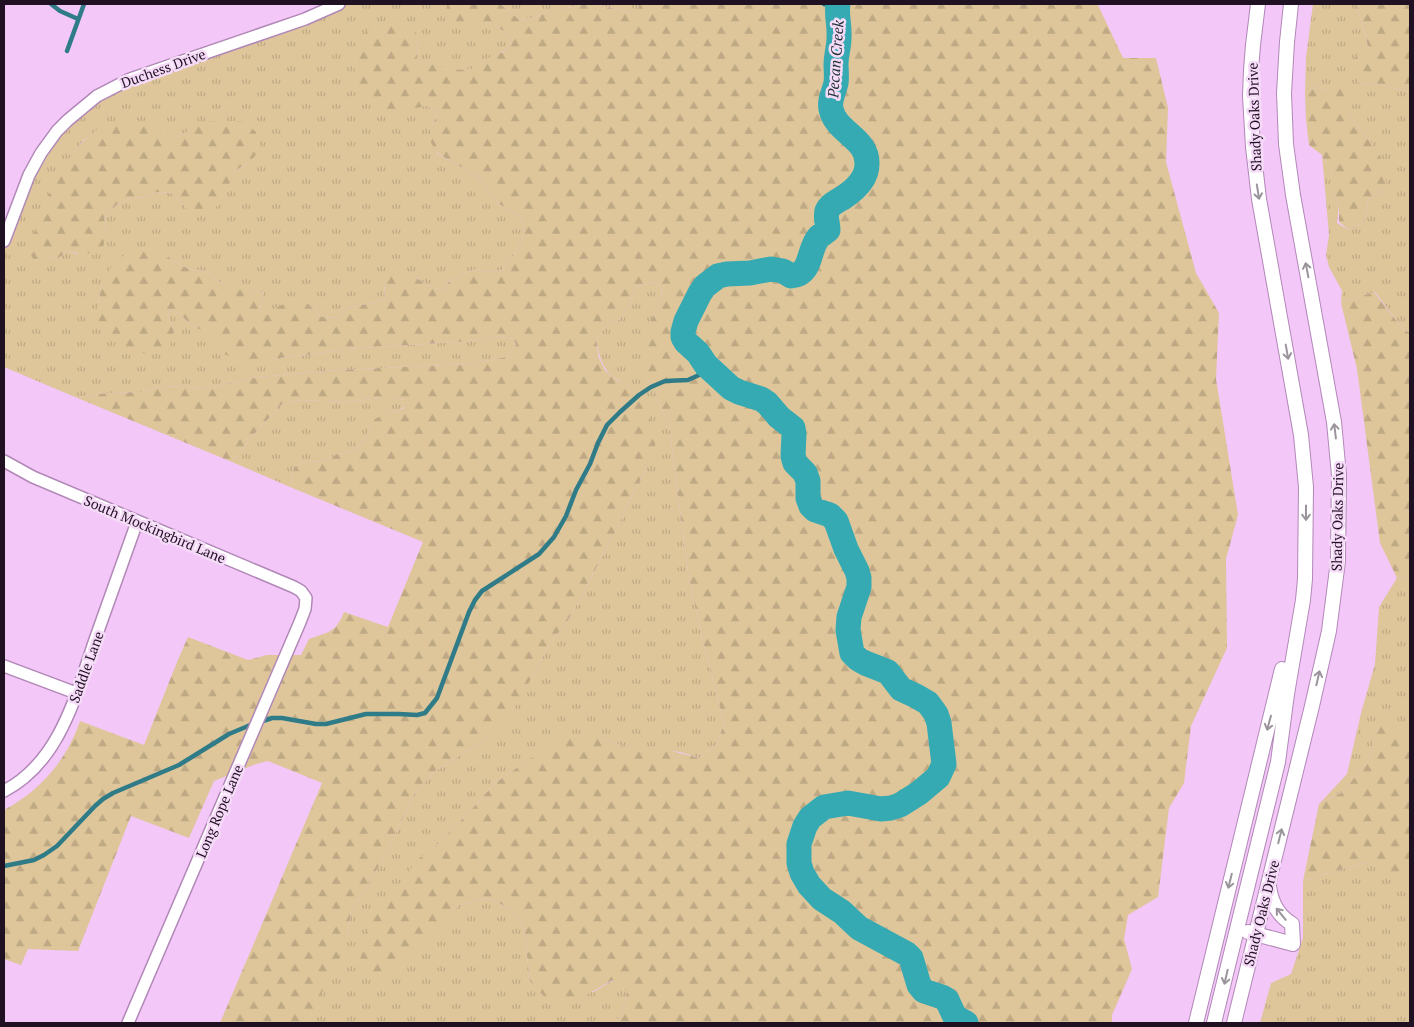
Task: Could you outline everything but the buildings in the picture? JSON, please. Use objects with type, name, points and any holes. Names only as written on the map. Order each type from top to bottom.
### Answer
[{"type":"street","name":"Duchess Drive","points":[[4,241],[29,175],[41,153],[57,131],[97,96],[136,76],[305,19],[339,4]]},
{"type":"street","name":"Shady Oaks Drive","points":[[1196,1023],[1282,672],[1306,537],[1306,487],[1298,410],[1261,208],[1253,147],[1250,96],[1258,4]]},
{"type":"street","name":"Shady Oaks Drive","points":[[1234,1023],[1329,631],[1338,561],[1340,528],[1339,475],[1334,422],[1293,195],[1286,144],[1284,84],[1292,4]]},
{"type":"street","name":"South Mockingbird Lane","points":[[4,461],[33,477],[294,587],[301,591],[306,598]]},
{"type":"street","name":"Saddle Lane","points":[[4,791],[28,775],[43,758],[64,724],[137,522]]},
{"type":"street","name":"Shady Oaks Drive","points":[[1214,1023],[1278,762],[1303,600],[1305,579],[1304,556]]},
{"type":"street","name":"Long Rope Lane","points":[[128,1023],[286,655],[305,609],[306,598]]},
{"type":"street","points":[[4,666],[76,693]]},
{"type":"street","points":[[1237,930],[1293,944],[1292,924],[1285,920],[1276,909],[1272,900],[1269,882]]},
{"type":"green space","points":[[339,4],[448,4],[479,25],[494,25],[507,33],[512,43],[504,51],[488,59],[478,67],[464,70],[456,70],[417,61],[418,35],[382,22],[370,31],[415,107],[427,106],[439,112],[431,127],[437,154],[478,177],[499,204],[519,215],[525,229],[522,240],[514,255],[502,270],[488,272],[477,269],[464,273],[449,282],[442,290],[429,286],[413,276],[384,281],[385,300],[348,308],[337,318],[322,317],[308,304],[263,319],[259,312],[264,293],[249,290],[229,290],[207,271],[193,270],[182,266],[167,256],[102,283],[98,304],[98,319],[174,331],[168,317],[170,309],[181,315],[192,326],[270,359],[344,349],[458,342],[501,337],[514,339],[516,345],[506,357],[469,364],[339,370],[258,377],[208,388],[163,386],[143,392],[108,393],[75,397],[4,367],[4,241],[35,163],[97,96]],"holes":[[[109,123],[137,123],[176,137],[187,132],[196,124],[249,162],[236,170],[229,182],[189,210],[171,193],[157,192],[146,197],[131,198],[116,205],[104,218],[107,231],[77,254],[67,251],[57,259],[46,256],[62,170],[72,155],[82,142]]]},
{"type":"green space","points":[[448,4],[500,4],[520,20],[536,17],[548,10],[569,8],[578,4],[595,4],[630,13],[637,11],[639,6],[635,4],[1099,4],[1123,58],[1156,58],[1168,108],[1166,162],[1196,273],[1219,313],[1216,379],[1238,515],[1226,559],[1227,648],[1191,726],[1184,783],[1169,808],[1158,897],[1128,915],[1124,939],[1132,969],[1112,1015],[1112,1023],[612,1023],[621,1017],[627,992],[613,980],[570,1004],[548,1001],[530,981],[524,929],[513,910],[488,898],[459,905],[414,954],[392,974],[372,976],[360,965],[362,941],[374,918],[417,860],[439,843],[495,783],[556,741],[581,735],[602,738],[623,746],[656,747],[699,758],[717,744],[724,723],[689,580],[669,424],[645,373],[648,328],[662,300],[661,286],[650,282],[637,287],[620,319],[607,325],[596,339],[599,358],[605,370],[617,380],[630,386],[639,395],[650,419],[656,442],[647,468],[567,622],[548,646],[509,718],[487,738],[435,771],[414,794],[385,856],[351,912],[348,932],[339,958],[307,1023],[220,1023],[322,783],[268,761],[214,781],[189,838],[131,816],[78,951],[28,949],[21,965],[4,959],[4,810],[29,794],[51,773],[68,749],[80,721],[144,745],[188,637],[248,660],[267,655],[301,655],[309,639],[331,631],[338,624],[344,612],[388,627],[423,542],[290,487],[294,467],[308,461],[322,462],[336,455],[355,450],[366,439],[375,419],[404,408],[404,400],[381,398],[346,402],[301,400],[282,404],[232,462],[75,397],[108,393],[143,392],[163,386],[208,388],[258,377],[339,370],[469,364],[506,357],[516,345],[514,339],[501,337],[458,342],[344,349],[270,359],[238,359],[224,354],[219,338],[192,326],[181,315],[170,309],[168,317],[174,331],[170,346],[153,355],[119,345],[106,336],[98,319],[98,304],[102,283],[112,266],[128,252],[148,248],[167,256],[182,266],[193,270],[207,271],[229,290],[249,290],[264,293],[259,312],[263,318],[291,300],[308,304],[322,317],[337,318],[348,308],[385,300],[384,281],[393,272],[413,276],[429,286],[442,290],[449,282],[464,273],[477,269],[488,272],[502,270],[514,255],[522,240],[525,229],[519,215],[499,204],[478,177],[438,154],[430,141],[431,127],[439,112],[427,106],[399,111],[380,108],[357,84],[354,65],[357,39],[382,22],[396,19],[409,24],[418,35],[417,61],[451,69],[466,70],[478,67],[488,58],[503,52],[512,43],[507,33],[494,25],[459,26],[445,19]]},
{"type":"green space","points":[[500,4],[578,4],[563,9],[548,10],[536,17],[520,20]]},
{"type":"green space","points":[[595,4],[635,4],[639,6],[637,12],[630,13]]},
{"type":"green space","points":[[1313,4],[1354,4],[1362,22],[1369,50],[1359,83],[1382,85],[1410,92],[1410,333],[1403,329],[1375,292],[1341,303],[1342,291],[1329,267],[1326,255],[1329,235],[1322,155],[1333,175],[1333,191],[1339,205],[1337,223],[1349,230],[1364,222],[1368,200],[1386,188],[1371,142],[1348,115],[1348,94],[1327,91],[1317,87],[1305,94],[1306,57]]},
{"type":"green space","points":[[1354,4],[1410,4],[1410,92],[1382,85],[1359,83],[1351,60],[1369,50],[1362,22]]},
{"type":"green space","points":[[1342,83],[1348,94],[1348,115],[1371,142],[1387,167],[1386,188],[1368,200],[1364,222],[1349,230],[1339,222],[1339,205],[1333,191],[1333,175],[1322,155],[1309,145],[1306,120],[1305,94],[1317,87],[1327,91]]},
{"type":"green space","points":[[126,121],[143,124],[176,137],[187,132],[195,124],[211,121],[243,121],[256,132],[261,150],[249,162],[236,170],[221,200],[211,214],[198,214],[189,210],[171,193],[157,192],[146,197],[131,198],[116,205],[104,218],[107,231],[103,247],[98,250],[86,254],[67,251],[57,259],[46,256],[36,260],[27,253],[52,188],[60,173],[69,158],[93,133],[109,123]]},
{"type":"green space","points":[[650,282],[661,286],[662,301],[653,316],[645,352],[645,373],[669,424],[689,580],[724,723],[717,744],[699,758],[680,752],[623,746],[602,738],[524,763],[495,783],[439,843],[417,861],[439,926],[459,905],[488,898],[513,910],[524,929],[530,981],[593,992],[614,980],[627,992],[621,1017],[612,1023],[307,1023],[348,932],[351,912],[385,856],[414,794],[435,771],[487,738],[531,679],[548,646],[567,622],[583,593],[647,468],[630,386],[615,378],[602,363],[596,339],[607,325],[620,319],[637,287]]},
{"type":"green space","points":[[1374,292],[1403,329],[1410,333],[1410,575],[1397,578],[1380,543],[1357,369],[1341,303]]},
{"type":"green space","points":[[381,398],[404,400],[404,407],[398,411],[388,413],[370,427],[366,439],[355,450],[336,455],[322,462],[308,461],[294,467],[290,487],[232,462],[282,404],[301,400],[346,402]]},
{"type":"green space","points":[[1410,575],[1410,739],[1378,724],[1370,758],[1343,792],[1319,804],[1347,774],[1375,664],[1379,607],[1397,578]]},
{"type":"green space","points":[[1378,723],[1410,739],[1410,874],[1408,877],[1362,863],[1303,881],[1319,804],[1343,792],[1370,758]]},
{"type":"green space","points":[[1362,863],[1408,876],[1410,874],[1410,1023],[1260,1023],[1271,983],[1291,974],[1303,938],[1303,881]]},
{"type":"waterway","points":[[51,4],[60,11],[78,19]]},
{"type":"waterway","points":[[67,51],[84,4]]},
{"type":"waterway","points":[[824,4],[837,8]]},
{"type":"waterway","name":"Pecan Creek","points":[[838,4],[839,45],[831,109],[839,124],[857,142],[866,155],[867,169],[863,179],[857,187],[828,209],[826,216],[828,230],[815,243],[809,261],[803,271],[798,275],[791,276],[783,271],[771,269],[718,276],[705,286],[700,293],[686,321],[683,337],[706,365],[731,388],[761,399],[793,428],[793,456],[795,463],[805,473],[808,481],[808,498],[811,506],[815,510],[830,515],[836,521],[859,578],[859,587],[849,617],[848,630],[852,653],[865,663],[888,672],[901,689],[928,703],[936,714],[939,723],[944,764],[938,777],[919,793],[900,805],[891,808],[881,809],[848,803],[824,807],[810,818],[805,826],[799,844],[799,863],[802,873],[809,885],[822,899],[842,912],[859,928],[907,954],[911,958],[919,985],[924,991],[947,1000],[955,1017],[966,1023]]},
{"type":"waterway","points":[[4,866],[34,860],[44,855],[57,846],[103,799],[179,765],[229,734],[248,726],[272,718],[326,724],[366,714],[417,715],[425,713],[437,698],[475,600],[482,591],[539,554],[554,537],[566,516],[576,490],[607,425],[639,395],[651,387],[665,381],[688,380],[709,368]]}]
